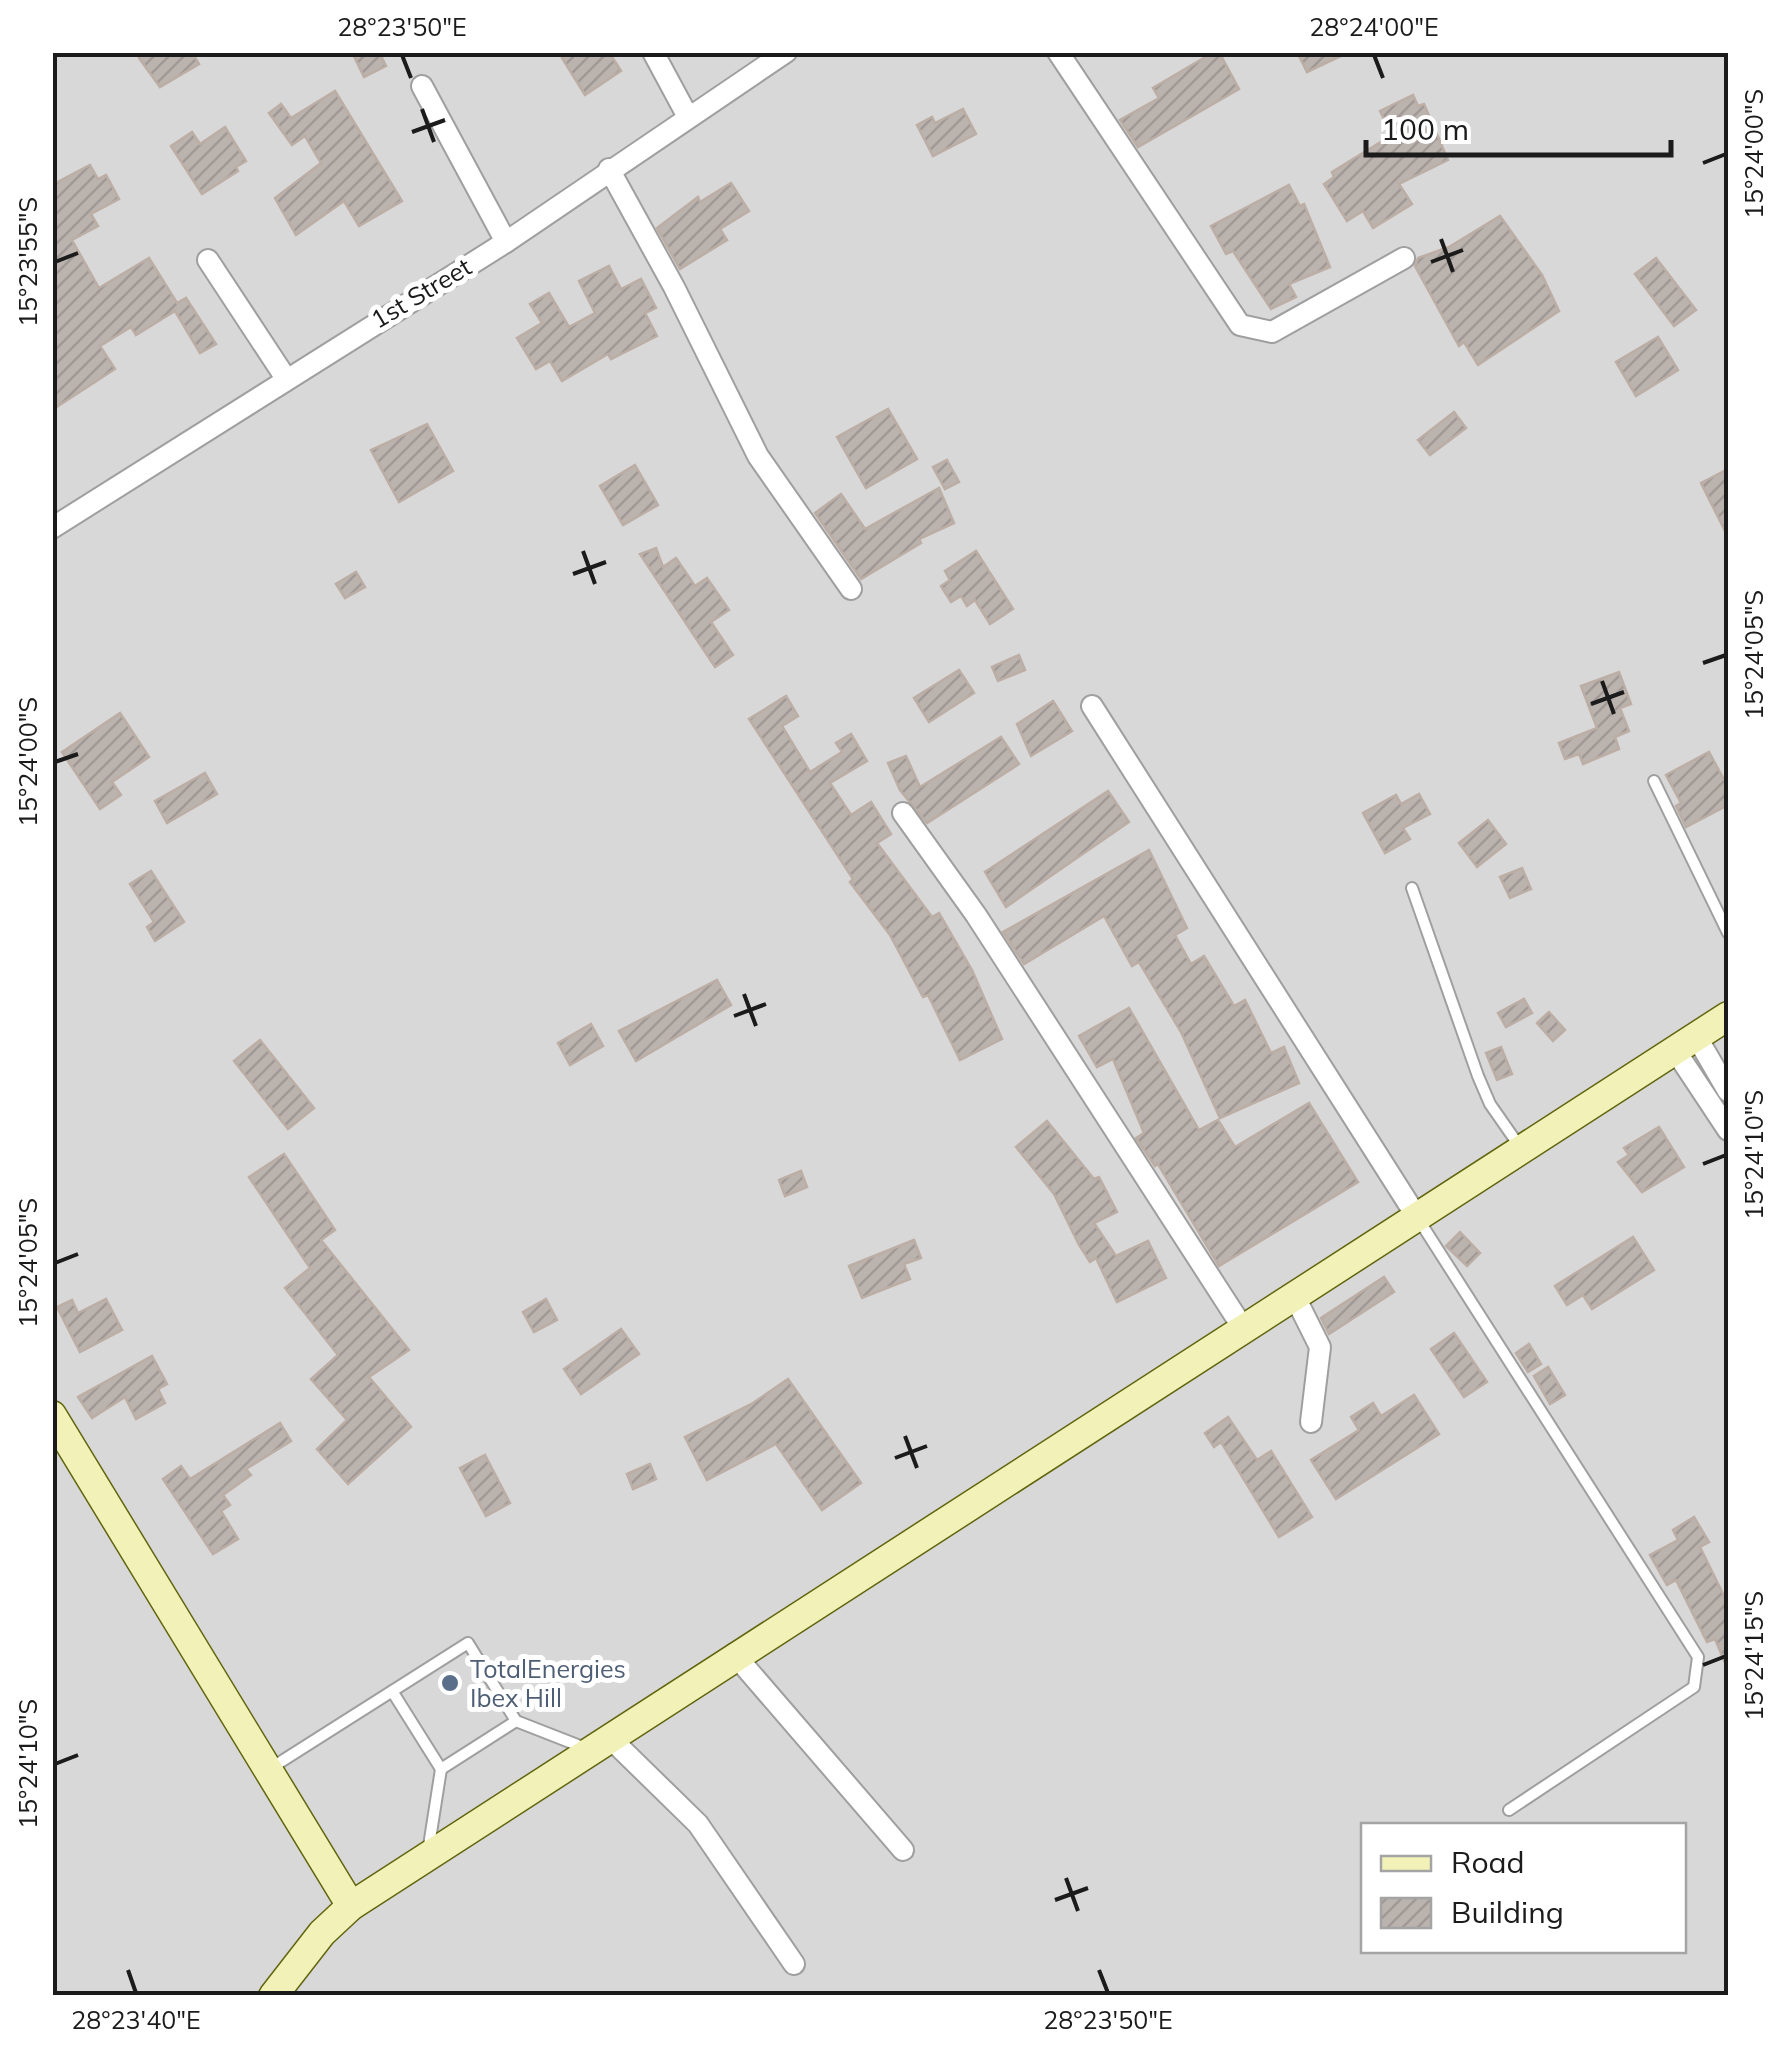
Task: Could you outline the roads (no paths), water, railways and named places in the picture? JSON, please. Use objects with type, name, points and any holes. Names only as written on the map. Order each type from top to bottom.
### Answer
[{"type":"main road","points":[[273,1996],[322,1933],[350,1906],[734,1654],[1728,1016]]},
{"type":"main road","points":[[52,1415],[350,1906]]},
{"type":"street","points":[[653,52],[688,117]]},
{"type":"street","name":"1st Street","points":[[52,528],[285,377],[506,242],[786,52]]},
{"type":"street","points":[[1058,52],[1240,325],[1272,332],[1404,258]]},
{"type":"street","points":[[422,86],[506,242]]},
{"type":"street","points":[[610,169],[674,286],[758,456],[851,588]]},
{"type":"street","points":[[208,260],[285,377]]},
{"type":"street","points":[[1092,706],[1416,1214]]},
{"type":"street","points":[[904,813],[976,915],[1243,1328]]},
{"type":"street","points":[[1685,1043],[1728,1091]]},
{"type":"street","points":[[1685,1043],[1728,1130]]},
{"type":"street","points":[[1294,1295],[1320,1347],[1312,1422]]},
{"type":"street","points":[[734,1654],[903,1850]]},
{"type":"street","points":[[599,1744],[698,1824],[794,1964]]},
{"type":"lane","points":[[1654,781],[1728,933]]},
{"type":"lane","points":[[1412,888],[1478,1076],[1490,1104],[1521,1148]]},
{"type":"lane","points":[[1416,1214],[1698,1657],[1694,1687],[1509,1810]]},
{"type":"lane","points":[[268,1770],[468,1643],[516,1721],[599,1744]]},
{"type":"lane","points":[[392,1691],[441,1768],[427,1856]]},
{"type":"lane","points":[[441,1768],[516,1721]]},
{"type":"place","name":"TotalEnergies Ibex Hill","points":[[450,1683]]}]
